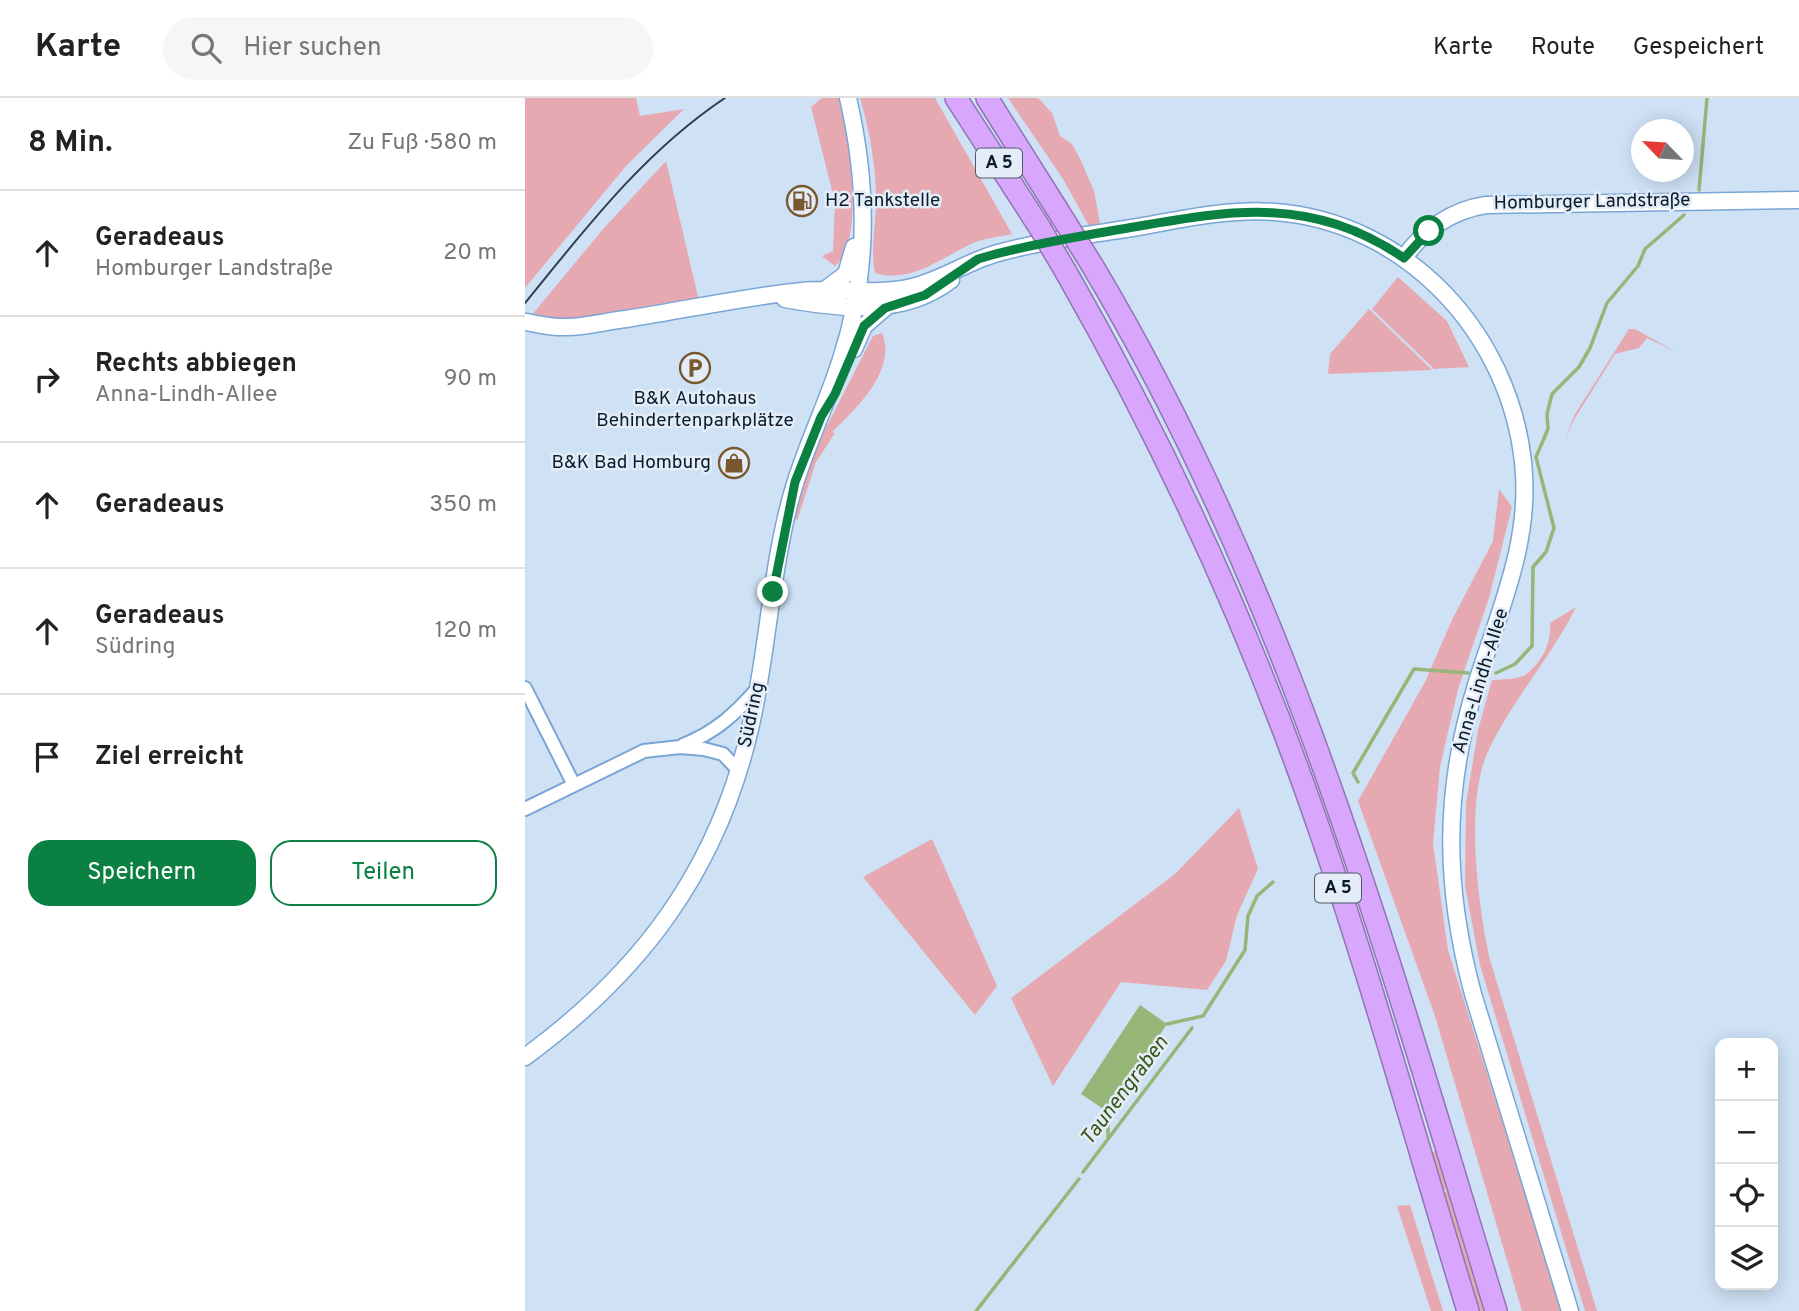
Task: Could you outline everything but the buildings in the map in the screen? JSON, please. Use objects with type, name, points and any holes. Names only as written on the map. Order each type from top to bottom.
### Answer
[{"type":"highway","name":"A 5","points":[[956,98],[1066,272],[1175,477],[1257,662],[1301,776],[1342,900],[1468,1311]]},
{"type":"highway","name":"A 5","points":[[987,98],[1092,265],[1161,388],[1210,487],[1283,652],[1369,894],[1496,1311]]},
{"type":"main road","points":[[525,323],[567,327],[826,289],[840,280],[850,268],[863,205],[861,168],[848,98]]},
{"type":"main road","name":"Homburger Landstraße","points":[[1404,258],[1421,237],[1438,224],[1467,209],[1486,205],[1799,200]]},
{"type":"main road","name":"Südring","points":[[525,1057],[575,1020],[647,944],[680,900],[704,857],[739,771],[758,688],[787,510],[845,346],[856,299],[863,205]]},
{"type":"main road","name":"Anna-Lindh-Allee","points":[[978,259],[1030,245],[1169,221],[1273,211],[1341,226],[1404,258],[1447,296],[1482,342],[1506,390],[1518,428],[1523,461],[1524,504],[1519,549],[1458,754],[1451,818],[1451,873],[1460,941],[1473,994],[1570,1311]]},
{"type":"main road","points":[[772,297],[856,299],[910,288],[978,259]]},
{"type":"main road","points":[[821,417],[835,394],[864,326],[885,308],[933,292],[978,259]]},
{"type":"main road","points":[[826,289],[885,308]]},
{"type":"street","points":[[525,688],[574,785]]},
{"type":"street","points":[[680,747],[710,734],[732,718],[758,688]]},
{"type":"street","points":[[525,809],[644,751],[680,747],[723,754],[739,771]]},
{"type":"shaded area","points":[[525,98],[636,98],[640,116],[684,109],[626,166],[525,288]]},
{"type":"shaded area","points":[[822,98],[842,98],[851,161],[850,235],[844,253],[835,266],[822,256],[833,251],[835,202],[811,107]]},
{"type":"shaded area","points":[[860,98],[935,98],[1012,234],[973,243],[914,272],[902,275],[875,273],[875,175]]},
{"type":"shaded area","points":[[1008,98],[1038,98],[1052,113],[1060,136],[1072,144],[1081,161],[1094,191],[1100,223],[1089,226],[1063,179]]},
{"type":"shaded area","points":[[666,161],[699,301],[575,320],[531,316],[604,228]]},
{"type":"shaded area","points":[[1398,277],[1447,321],[1469,367],[1434,369],[1372,309]]},
{"type":"shaded area","points":[[1369,309],[1432,370],[1328,374],[1330,354]]},
{"type":"shaded area","points":[[1629,329],[1635,329],[1676,352],[1647,338],[1639,348],[1615,354],[1565,439],[1575,414]]},
{"type":"shaded area","points":[[882,333],[884,361],[879,374],[863,400],[832,432],[835,433],[816,462],[797,521],[793,512],[808,463],[873,336]]},
{"type":"shaded area","points":[[1499,489],[1512,507],[1489,598],[1458,689],[1440,767],[1433,843],[1448,950],[1562,1311],[1522,1311],[1435,1016],[1358,801],[1425,682],[1452,620],[1493,541]]},
{"type":"shaded area","points":[[1576,607],[1496,735],[1487,754],[1480,775],[1475,827],[1481,912],[1490,960],[1597,1311],[1585,1311],[1480,965],[1465,886],[1466,804],[1478,730],[1492,680],[1518,678],[1531,670],[1547,645],[1550,623]]},
{"type":"shaded area","points":[[1239,808],[1258,869],[1237,915],[1226,961],[1207,990],[1121,982],[1053,1086],[1011,998],[1175,874]]},
{"type":"shaded area","points":[[932,839],[997,986],[975,1015],[863,877]]},
{"type":"shaded area","points":[[1140,1005],[1167,1024],[1108,1112],[1081,1094]]},
{"type":"shaded area","points":[[1436,1149],[1486,1311],[1480,1311],[1444,1193],[1447,1190],[1443,1189],[1432,1154]]},
{"type":"shaded area","points":[[1410,1205],[1443,1311],[1431,1311],[1397,1206]]},
{"type":"waterway","name":"Taunengraben","points":[[1699,190],[1707,98]]},
{"type":"waterway","name":"Taunengraben","points":[[1496,673],[1515,664],[1532,646],[1533,567],[1546,552],[1554,528],[1536,457],[1548,429],[1547,414],[1552,394],[1579,367],[1590,348],[1607,303],[1638,266],[1645,249],[1684,215]]},
{"type":"waterway","name":"Taunengraben","points":[[1358,782],[1353,773],[1414,669],[1468,673]]},
{"type":"waterway","name":"Taunengraben","points":[[1167,1024],[1203,1016],[1245,950],[1248,916],[1257,896],[1273,882]]},
{"type":"waterway","name":"Taunengraben","points":[[1083,1172],[1192,1028]]},
{"type":"waterway","points":[[1108,1112],[1108,1138]]},
{"type":"waterway","name":"Taunengraben","points":[[976,1311],[1079,1179]]},
{"type":"tram line","points":[[525,303],[594,219],[642,167],[668,142],[725,98]]},
{"type":"place","name":"H2 Tankstelle","points":[[802,201]]},
{"type":"place","name":"B&K Autohaus Behindertenparkplätze","points":[[695,368]]},
{"type":"place","name":"B&K Bad Homburg","points":[[734,463]]},
{"type":"route","points":[[773,592],[787,510],[810,443],[835,394],[859,334],[864,326],[885,308],[940,288],[978,259],[1030,245],[1169,221],[1247,211],[1302,215],[1354,231],[1404,258],[1415,243],[1429,231]]}]
